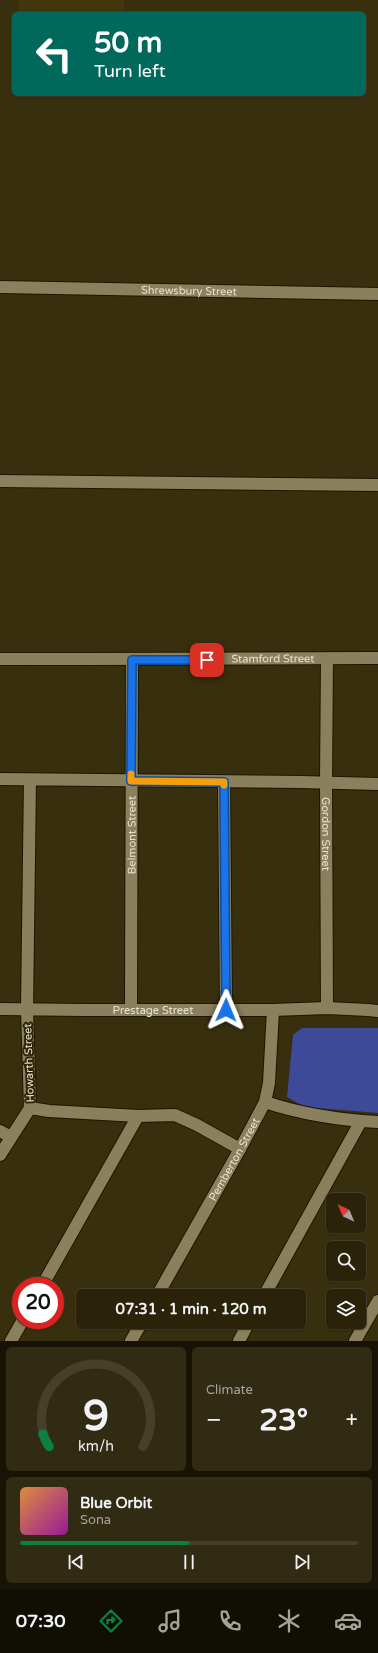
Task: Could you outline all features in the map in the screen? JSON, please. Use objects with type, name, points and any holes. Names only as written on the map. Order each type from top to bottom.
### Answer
[{"type":"street","name":"Shrewsbury Street","points":[[0,287],[378,294]]},
{"type":"street","points":[[0,481],[378,485]]},
{"type":"street","name":"Stamford Street","points":[[0,659],[132,660],[378,658]]},
{"type":"street","name":"Gordon Street","points":[[327,659],[327,1008]]},
{"type":"street","name":"Belmont Street","points":[[130,1010],[132,660]]},
{"type":"street","points":[[0,779],[378,784]]},
{"type":"street","name":"Howarth Street","points":[[0,1155],[30,1108],[27,1010],[30,780]]},
{"type":"street","points":[[224,782],[226,1010]]},
{"type":"street","name":"Prestage Street","points":[[1,1009],[273,1010],[327,1008],[373,1010]]},
{"type":"street","name":"Pemberton Street","points":[[161,1289],[265,1102],[269,1082],[273,1010]]},
{"type":"street","points":[[265,1102],[294,1112],[378,1122]]},
{"type":"street","points":[[30,1108],[49,1111],[138,1116],[175,1115],[197,1125],[240,1149]]},
{"type":"street","points":[[47,1277],[138,1116]]},
{"type":"street","points":[[268,1289],[361,1121]]},
{"type":"street","points":[[0,1131],[11,1137]]},
{"type":"street","points":[[355,1341],[378,1301]]},
{"type":"street","points":[[11,1341],[18,1329]]},
{"type":"street","points":[[131,1341],[138,1329]]},
{"type":"street","points":[[239,1341],[245,1329]]},
{"type":"shaded area","points":[[19,0],[124,0],[124,12],[18,12]]},
{"type":"shaded area","points":[[302,1028],[378,1028],[378,1113],[305,1107],[287,1097],[293,1035]]},
{"type":"slow traffic","points":[[131,774],[131,781],[224,782],[224,785]]},
{"type":"route","points":[[207,660],[132,660],[131,781],[224,782],[227,984],[226,1010]]}]
